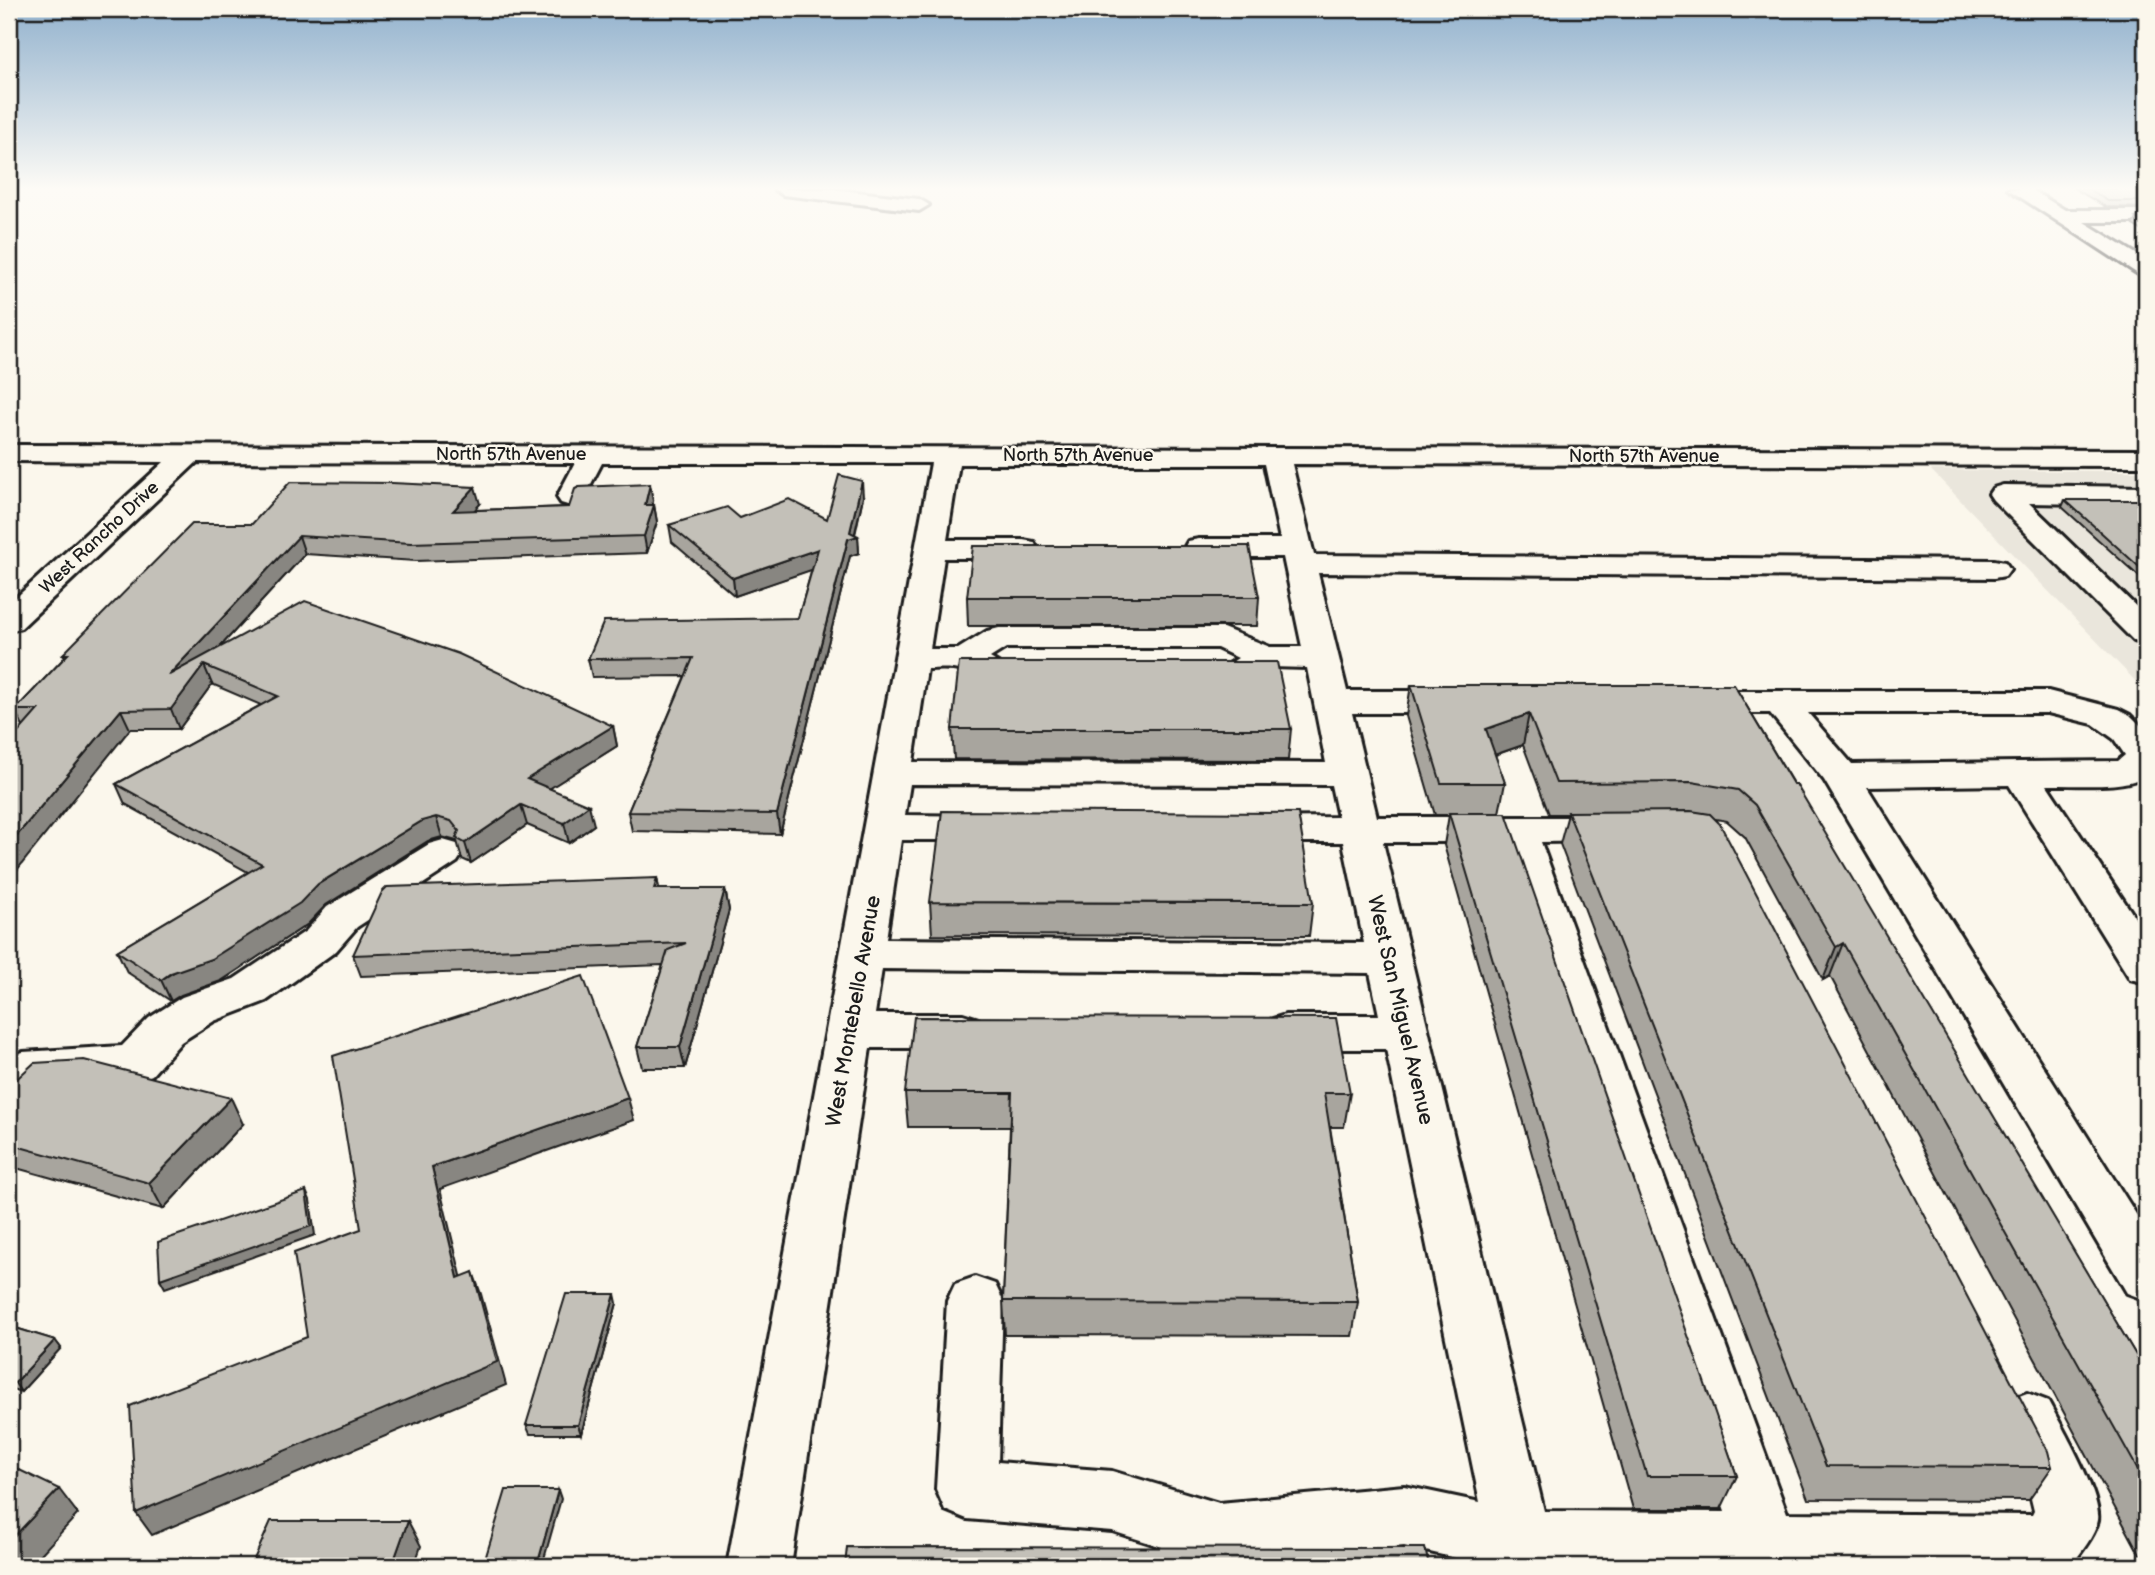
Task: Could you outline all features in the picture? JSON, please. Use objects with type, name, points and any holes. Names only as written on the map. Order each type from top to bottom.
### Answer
[{"type":"street","name":"North 57th Avenue","points":[[9,453],[2133,458]]},
{"type":"street","name":"West Rancho Drive","points":[[9,621],[190,453]]},
{"type":"street","points":[[571,497],[593,454]]},
{"type":"street","name":"West San Miguel Avenue","points":[[1276,455],[1523,1554]]},
{"type":"street","name":"West Montebello Avenue","points":[[759,1566],[946,456]]},
{"type":"street","points":[[1966,457],[2146,634]]},
{"type":"street","points":[[2133,458],[2146,474]]},
{"type":"street","points":[[2003,495],[2146,496]]},
{"type":"street","points":[[1175,548],[1299,556],[1994,569]]},
{"type":"street","points":[[930,549],[1053,549]]},
{"type":"street","points":[[965,659],[999,638],[1223,638],[1264,657],[1322,658]]},
{"type":"street","points":[[1174,679],[1228,679],[1264,657]]},
{"type":"street","points":[[912,659],[965,659],[998,677],[1052,678]]},
{"type":"street","points":[[1332,702],[1494,702]]},
{"type":"street","points":[[1658,702],[2048,702],[2103,713],[2136,738],[2145,758],[2127,772],[1841,776]]},
{"type":"street","points":[[1780,702],[1841,776],[2146,1277]]},
{"type":"street","points":[[893,773],[1348,774]]},
{"type":"street","points":[[2020,773],[2146,968]]},
{"type":"street","points":[[884,827],[1020,828]]},
{"type":"street","points":[[1211,830],[1668,828]]},
{"type":"street","points":[[1517,830],[1772,1556]]},
{"type":"street","points":[[9,1077],[23,1070],[135,1063],[165,1030],[198,1009],[250,990],[312,948],[342,917],[443,853]]},
{"type":"street","points":[[862,954],[1389,958]]},
{"type":"street","points":[[849,1031],[1002,1032]]},
{"type":"street","points":[[1239,1032],[1406,1032]]},
{"type":"street","points":[[975,1301],[967,1489],[1112,1501],[1219,1534],[1404,1516],[1523,1554],[2009,1556],[2047,1546],[2067,1518],[2056,1477],[2005,1378]]},
{"type":"shaded area","points":[[1931,470],[2146,471],[2146,692]]},
{"type":"building","points":[[839,475],[862,481],[850,532],[858,536],[848,539],[777,814],[628,812],[693,658],[588,659],[604,621],[798,618],[818,549],[733,578],[669,525],[727,507],[740,518],[789,499],[827,519]]},
{"type":"building","points":[[290,482],[475,487],[453,511],[569,507],[575,489],[579,487],[650,484],[645,505],[654,505],[644,536],[411,543],[299,536],[169,675],[305,601],[459,654],[613,726],[527,779],[589,805],[564,823],[521,805],[465,843],[456,838],[459,831],[451,821],[436,817],[422,821],[318,884],[300,903],[211,959],[171,973],[161,980],[117,951],[262,864],[116,784],[278,696],[204,665],[171,709],[121,710],[9,845],[9,743],[38,710],[15,710],[68,654],[63,654],[192,524],[252,524]]},
{"type":"building","points":[[2065,500],[2146,500],[2146,573]]},
{"type":"building","points":[[973,546],[1249,546],[1259,597],[967,597]]},
{"type":"building","points":[[959,662],[1277,662],[1291,729],[952,729]]},
{"type":"building","points":[[1411,685],[1734,685],[1793,784],[1796,784],[2146,1372],[2146,1484],[1843,943],[1836,947],[1755,805],[1738,790],[1692,782],[1556,783],[1529,714],[1486,729],[1505,783],[1441,783]]},
{"type":"building","points":[[942,811],[1298,813],[1313,903],[930,902]]},
{"type":"building","points":[[1691,811],[1710,814],[1720,824],[2048,1451],[2052,1467],[1826,1466],[1568,812]]},
{"type":"building","points":[[1449,813],[1506,813],[1737,1476],[1647,1476]]},
{"type":"building","points":[[657,878],[654,889],[725,889],[680,1047],[637,1047],[668,950],[686,943],[353,955],[382,892],[387,887]]},
{"type":"building","points":[[583,976],[628,1098],[432,1167],[458,1278],[473,1272],[497,1362],[136,1513],[130,1406],[307,1337],[294,1253],[361,1229],[333,1056]]},
{"type":"building","points":[[914,1017],[1336,1018],[1350,1093],[1324,1093],[1358,1302],[1003,1301],[1012,1093],[905,1093]]},
{"type":"building","points":[[84,1060],[231,1098],[149,1183],[9,1144],[9,1086],[34,1063]]},
{"type":"building","points":[[306,1191],[311,1226],[160,1279],[158,1242]]},
{"type":"building","points":[[566,1294],[615,1294],[578,1425],[526,1425]]},
{"type":"building","points":[[9,1326],[55,1340],[15,1383],[9,1381]]},
{"type":"building","points":[[9,1465],[59,1489],[9,1542]]},
{"type":"building","points":[[506,1490],[558,1490],[537,1566],[483,1566]]},
{"type":"building","points":[[271,1521],[408,1521],[392,1566],[251,1566]]},
{"type":"building","points":[[847,1547],[1425,1548],[1429,1566],[845,1566]]}]
